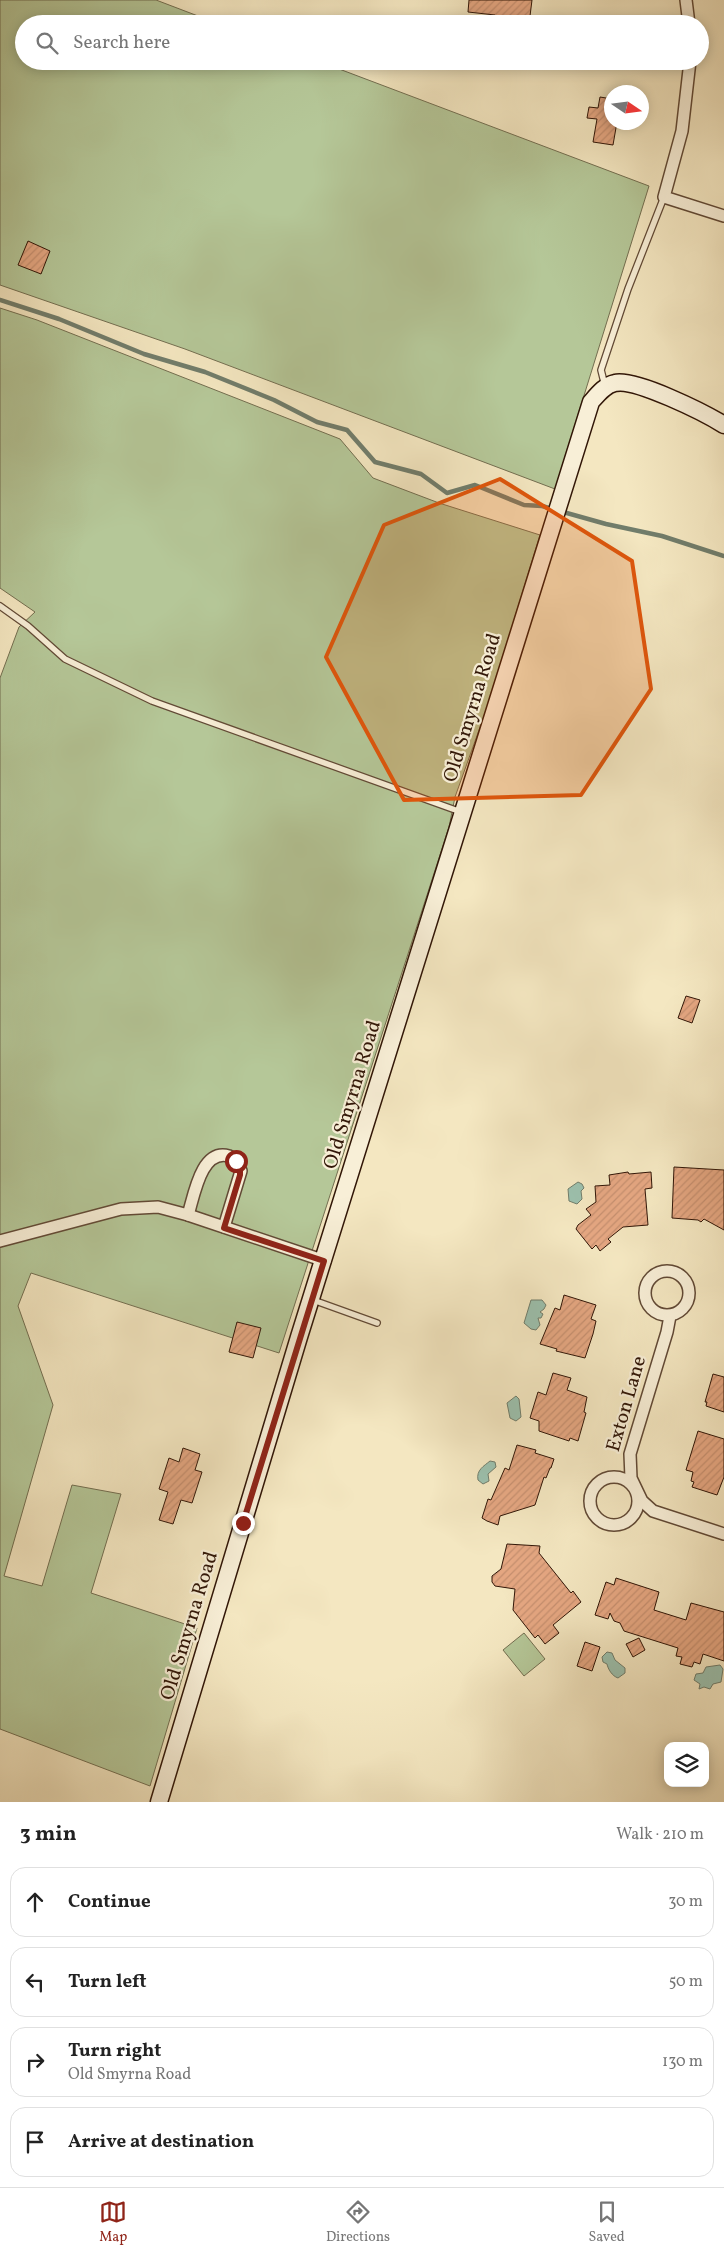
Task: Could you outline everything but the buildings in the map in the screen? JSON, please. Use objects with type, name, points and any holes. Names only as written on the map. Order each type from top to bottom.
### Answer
[{"type":"street","points":[[686,0],[687,15]]},
{"type":"street","points":[[689,70],[682,131],[664,197],[724,216]]},
{"type":"street","points":[[606,387],[616,382],[630,383],[689,406],[724,425]]},
{"type":"street","name":"Old Smyrna Road","points":[[159,1802],[462,812],[591,402],[606,387]]},
{"type":"street","points":[[188,1215],[205,1164],[215,1157],[230,1157],[236,1161],[241,1170],[224,1228]]},
{"type":"street","points":[[0,1241],[133,1207],[158,1207],[188,1215],[324,1261]]},
{"type":"street","name":"Exton Lane","points":[[670,1316],[668,1332],[630,1454],[630,1470],[636,1490],[645,1505],[653,1510],[724,1534]]},
{"type":"street","points":[[610,1477],[620,1477],[630,1482],[636,1490],[638,1501],[636,1509],[625,1522],[616,1524],[606,1523],[594,1512],[591,1497],[596,1486],[601,1481],[610,1477]]},
{"type":"lane","points":[[606,387],[601,370],[628,289],[664,197]]},
{"type":"lane","points":[[0,606],[28,626],[65,659],[152,701],[462,812]]},
{"type":"lane","points":[[312,1300],[377,1323]]},
{"type":"highlighted area","points":[[500,479],[632,561],[651,689],[581,795],[404,800],[326,657],[384,525]]},
{"type":"shaded area","points":[[0,0],[156,0],[195,15],[15,15],[15,70],[342,70],[649,186],[555,489],[185,349],[0,285]]},
{"type":"shaded area","points":[[0,308],[37,320],[340,439],[373,478],[439,503],[540,535],[488,705],[455,797],[449,827],[279,1353],[31,1273],[18,1306],[53,1405],[4,1576],[42,1586],[72,1485],[121,1494],[91,1593],[197,1628],[150,1786],[0,1729],[0,678],[19,627],[35,612],[0,588]]},
{"type":"shaded area","points":[[578,1182],[584,1188],[581,1191],[582,1199],[577,1204],[569,1201],[568,1189]]},
{"type":"shaded area","points":[[531,1300],[542,1300],[546,1305],[540,1312],[543,1314],[541,1318],[538,1318],[540,1325],[536,1330],[531,1329],[524,1323]]},
{"type":"shaded area","points":[[516,1396],[519,1399],[521,1417],[516,1421],[510,1418],[507,1403]]},
{"type":"shaded area","points":[[490,1461],[495,1462],[496,1467],[488,1474],[489,1481],[483,1484],[478,1480],[478,1474]]},
{"type":"shaded area","points":[[524,1633],[545,1659],[524,1676],[503,1650]]},
{"type":"shaded area","points":[[607,1652],[612,1653],[615,1660],[625,1668],[625,1673],[618,1678],[614,1676],[607,1664],[603,1662],[602,1657]]},
{"type":"shaded area","points":[[720,1665],[723,1669],[721,1682],[713,1684],[710,1689],[704,1687],[699,1689],[700,1684],[694,1680],[696,1674],[703,1673],[706,1667]]},
{"type":"waterway","points":[[0,300],[59,319],[144,354],[205,372],[274,400],[317,422],[347,430],[375,462],[421,474],[447,493],[475,485],[524,505],[542,506],[606,524],[662,536],[724,556]]},
{"type":"route","points":[[236,1161],[241,1170],[239,1182],[224,1228],[324,1261],[243,1523]]}]
